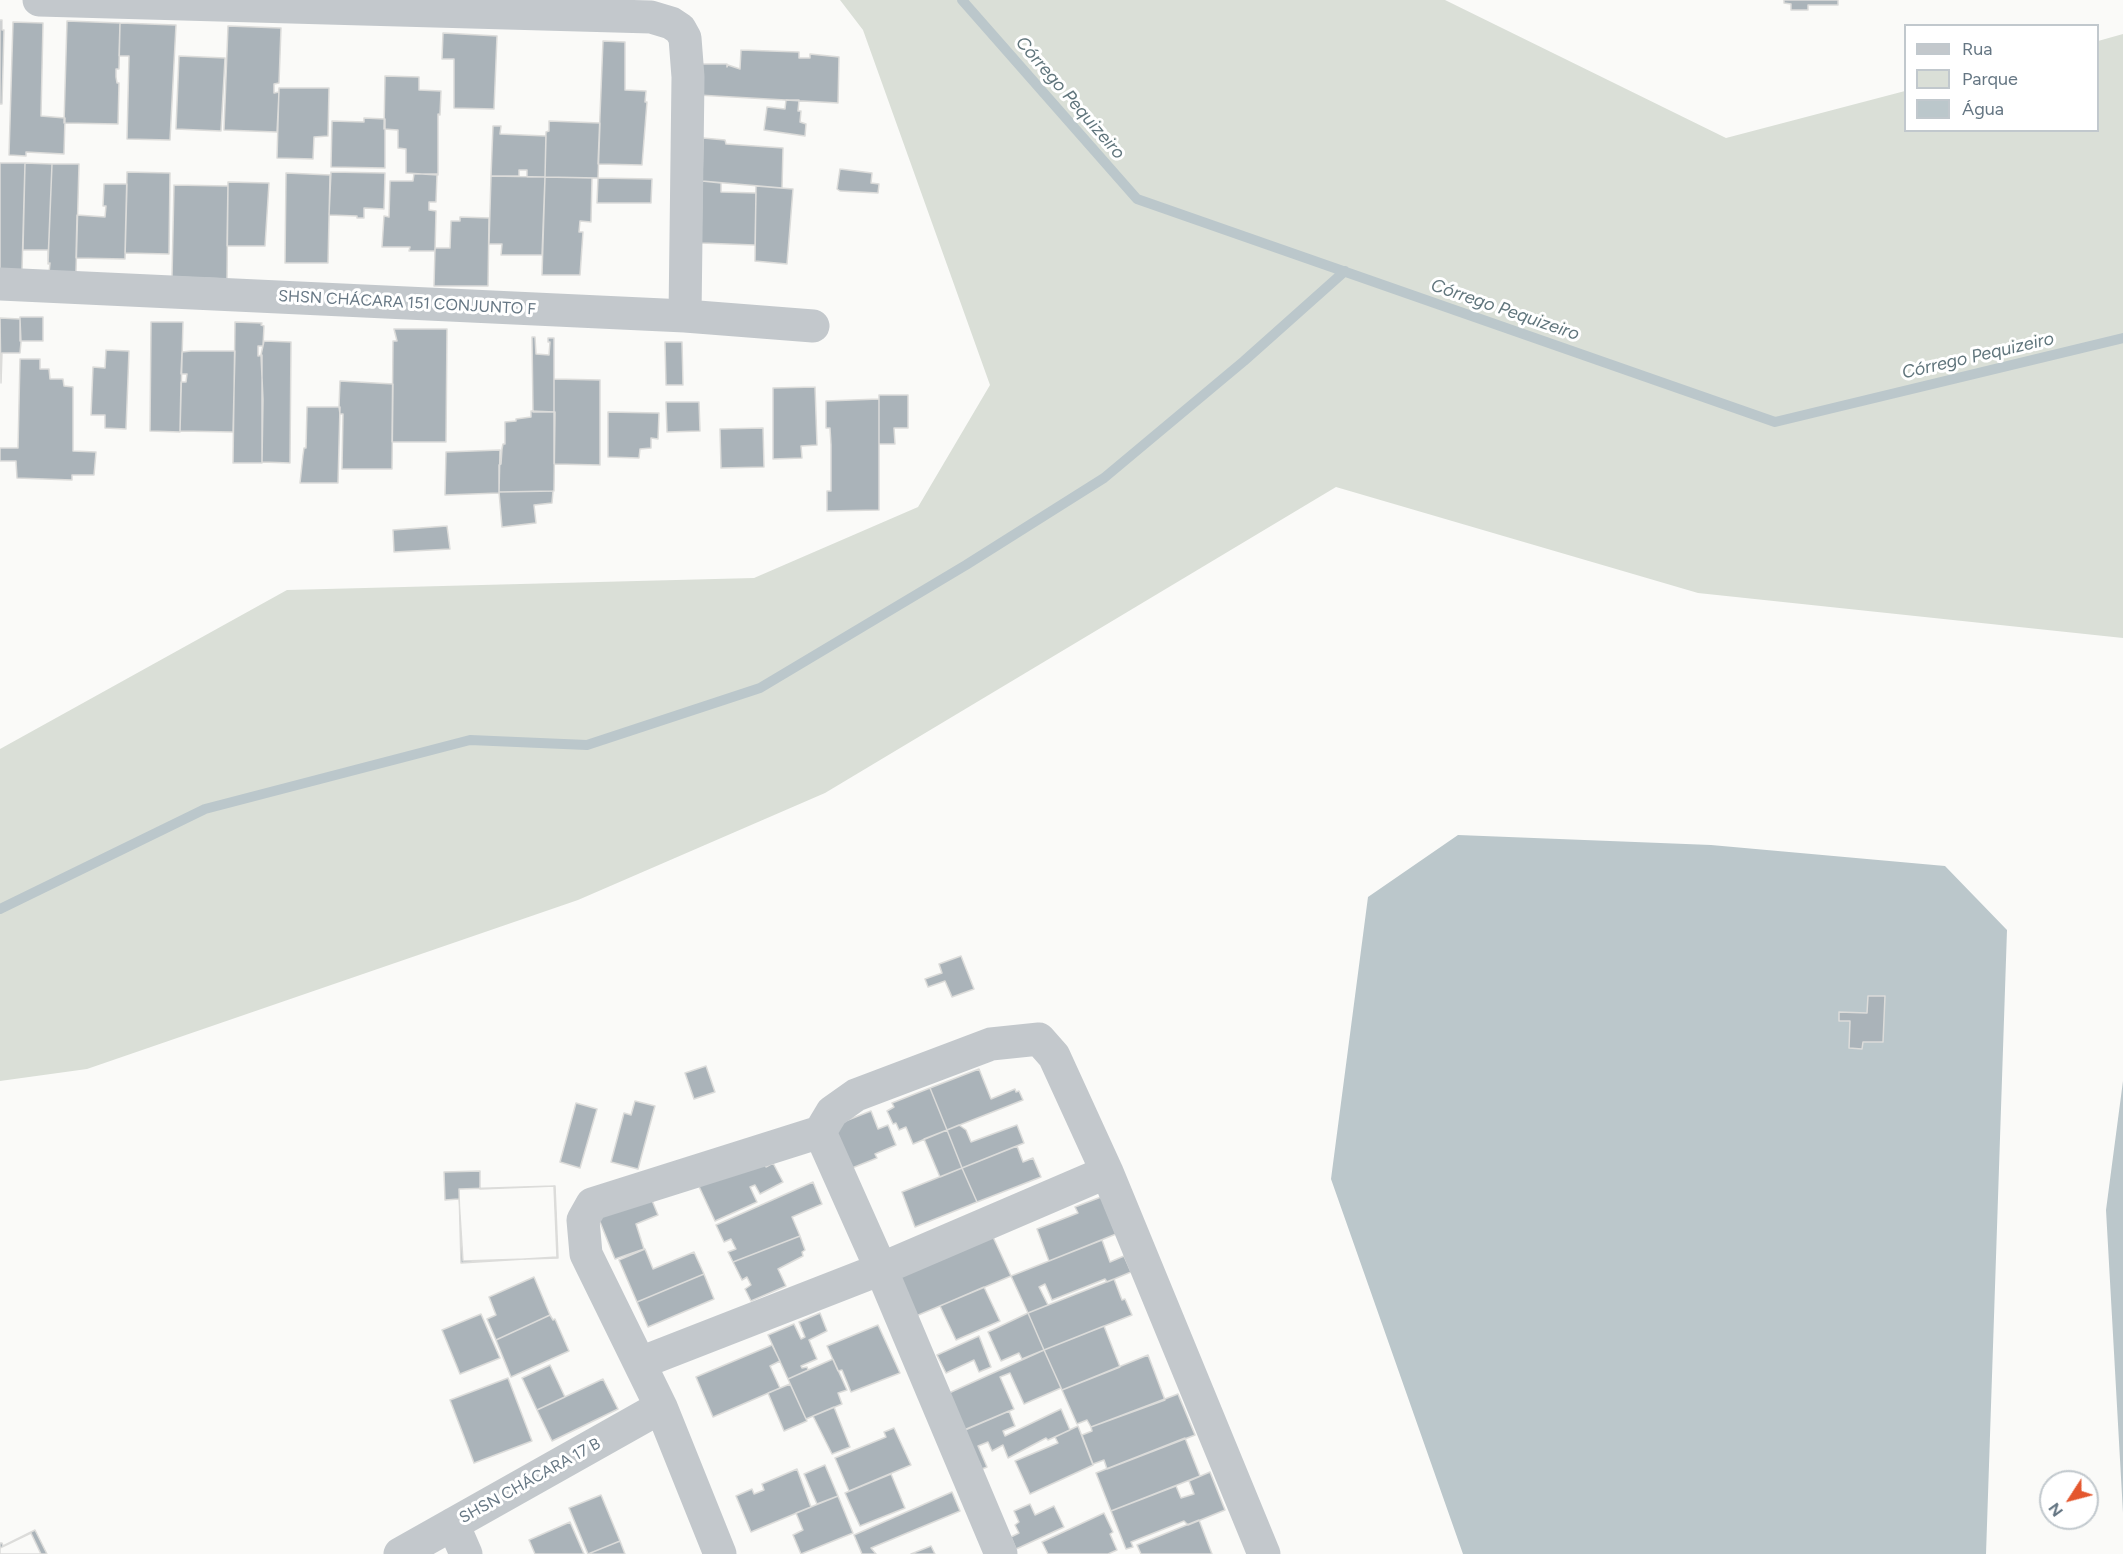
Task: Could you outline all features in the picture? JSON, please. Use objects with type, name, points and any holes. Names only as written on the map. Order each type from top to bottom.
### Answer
[{"type":"street","points":[[39,0],[651,17],[671,23],[680,29],[685,38],[688,77],[685,316]]},
{"type":"street","name":"SHSN CHÁCARA 151 CONJUNTO F","points":[[0,284],[685,316],[813,326]]},
{"type":"street","points":[[720,1554],[661,1407],[586,1254],[583,1220],[592,1204],[820,1132],[832,1112],[856,1095],[991,1044],[1039,1039],[1054,1056],[1107,1172],[1264,1554]]},
{"type":"street","points":[[820,1132],[881,1269],[1001,1554]]},
{"type":"street","points":[[640,1363],[881,1269],[1107,1172]]},
{"type":"street","name":"SHSN CHÁCARA 17 B","points":[[400,1554],[661,1407]]},
{"type":"street","points":[[453,1524],[466,1554]]},
{"type":"green space","points":[[840,0],[1445,0],[1726,138],[1904,91],[1904,132],[2099,132],[2099,41],[2123,34],[2123,638],[1698,593],[1336,487],[825,793],[578,900],[87,1069],[0,1081],[0,749],[287,590],[754,578],[918,507],[990,385],[863,30]]},
{"type":"water","points":[[1458,835],[1711,845],[1945,866],[2007,930],[1986,1554],[1463,1554],[1331,1179],[1368,897]]},
{"type":"water","points":[[2123,1081],[2123,1513],[2106,1210]]},
{"type":"building","points":[[1784,0],[1838,0],[1838,5],[1808,5],[1808,10],[1791,10],[1791,4],[1784,3]]},
{"type":"building","points":[[0,20],[2,20],[2,30],[4,30],[2,104],[0,104]]},
{"type":"building","points":[[67,21],[120,23],[119,69],[116,69],[117,83],[119,83],[118,124],[64,123]]},
{"type":"building","points":[[13,22],[43,23],[41,116],[65,118],[64,154],[26,152],[26,156],[9,155]]},
{"type":"building","points":[[120,23],[176,25],[170,140],[127,139],[129,56],[119,56]]},
{"type":"building","points":[[228,26],[281,28],[279,83],[274,84],[274,93],[279,92],[277,132],[224,130]]},
{"type":"building","points":[[443,33],[497,36],[494,109],[454,108],[454,59],[442,59]]},
{"type":"building","points":[[603,41],[625,42],[625,90],[646,91],[642,165],[598,164]]},
{"type":"building","points":[[741,50],[799,52],[799,58],[810,58],[810,54],[839,57],[838,103],[698,95],[699,64],[727,64],[727,67],[728,65],[740,69]]},
{"type":"building","points":[[179,56],[225,58],[221,131],[176,129]]},
{"type":"building","points":[[385,76],[419,77],[419,90],[441,91],[440,115],[438,114],[438,175],[406,173],[406,149],[398,148],[398,130],[384,129]]},
{"type":"building","points":[[279,88],[329,88],[328,136],[314,137],[313,159],[277,158]]},
{"type":"building","points":[[786,100],[799,100],[800,122],[806,124],[805,136],[764,130],[767,107],[785,109]]},
{"type":"building","points":[[364,118],[385,119],[385,168],[331,167],[332,121],[364,122]]},
{"type":"building","points":[[549,121],[600,123],[598,178],[545,177],[546,132],[549,131]]},
{"type":"building","points":[[493,126],[501,126],[500,134],[546,136],[545,177],[527,177],[527,170],[519,170],[519,176],[491,176]]},
{"type":"building","points":[[703,138],[725,140],[726,144],[783,148],[782,188],[702,181]]},
{"type":"building","points":[[0,163],[25,163],[22,270],[0,269]]},
{"type":"building","points":[[25,163],[52,164],[48,261],[48,250],[23,250]]},
{"type":"building","points":[[52,164],[79,164],[76,272],[49,273]]},
{"type":"building","points":[[840,169],[872,173],[871,183],[879,184],[878,193],[840,191],[837,189]]},
{"type":"building","points":[[127,172],[170,173],[169,254],[125,253]]},
{"type":"building","points":[[331,172],[385,173],[384,209],[364,208],[364,218],[329,215]]},
{"type":"building","points":[[286,173],[330,175],[328,263],[285,263]]},
{"type":"building","points":[[414,174],[437,174],[436,202],[429,202],[429,210],[436,211],[435,251],[409,251],[410,247],[382,247],[384,216],[389,217],[390,181],[413,181]]},
{"type":"building","points":[[491,176],[545,177],[542,255],[501,255],[502,244],[489,244]]},
{"type":"building","points":[[545,177],[592,178],[591,222],[580,221],[579,232],[583,232],[580,275],[542,275]]},
{"type":"building","points":[[598,178],[652,179],[651,203],[597,203]]},
{"type":"building","points":[[702,181],[721,183],[721,192],[756,193],[755,245],[701,243]]},
{"type":"building","points":[[228,182],[269,183],[265,246],[227,246]]},
{"type":"building","points":[[104,184],[127,184],[125,259],[76,258],[77,215],[105,217]]},
{"type":"building","points":[[174,185],[228,186],[227,279],[172,277]]},
{"type":"building","points":[[756,186],[793,189],[787,264],[755,261]]},
{"type":"building","points":[[460,217],[489,218],[488,286],[434,286],[435,248],[450,248],[451,221],[460,221]]},
{"type":"building","points":[[20,317],[43,317],[43,341],[20,341]]},
{"type":"building","points":[[0,318],[20,319],[21,342],[20,353],[2,353],[1,383]]},
{"type":"building","points":[[151,322],[183,322],[180,432],[150,431]]},
{"type":"building","points":[[235,322],[262,323],[261,325],[264,326],[263,346],[258,346],[258,356],[262,355],[262,463],[233,463]]},
{"type":"building","points":[[394,329],[447,329],[446,442],[392,442],[393,341],[397,341]]},
{"type":"building","points":[[532,337],[535,337],[536,354],[549,355],[548,338],[554,338],[554,412],[533,412]]},
{"type":"building","points":[[264,341],[291,342],[290,463],[262,462],[261,355]]},
{"type":"building","points":[[665,342],[682,342],[683,385],[666,385]]},
{"type":"building","points":[[106,350],[129,351],[126,429],[105,428],[105,415],[91,415],[93,367],[105,368]]},
{"type":"building","points":[[235,351],[233,432],[180,431],[181,382],[186,382],[187,374],[181,374],[182,352]]},
{"type":"building","points":[[20,359],[40,359],[40,369],[49,369],[50,379],[63,379],[64,386],[73,387],[73,451],[96,452],[94,475],[72,475],[72,480],[17,478],[16,461],[0,461],[0,448],[18,448]]},
{"type":"building","points":[[554,379],[600,380],[600,465],[554,464]]},
{"type":"building","points":[[340,381],[393,384],[392,469],[342,469],[343,414],[340,414],[339,407]]},
{"type":"building","points":[[815,387],[817,445],[801,446],[802,458],[773,459],[773,388]]},
{"type":"building","points":[[879,395],[908,395],[908,428],[894,428],[895,444],[879,444]]},
{"type":"building","points":[[879,399],[879,510],[827,511],[827,491],[831,491],[831,445],[830,428],[826,428],[826,401]]},
{"type":"building","points":[[666,402],[699,402],[700,431],[667,432]]},
{"type":"building","points":[[307,407],[340,407],[338,483],[300,483],[304,448],[306,448]]},
{"type":"building","points":[[531,411],[555,412],[554,491],[499,492],[499,465],[503,444],[505,444],[505,422],[531,417]]},
{"type":"building","points":[[608,412],[659,413],[658,439],[651,438],[651,448],[640,449],[639,458],[608,457]]},
{"type":"building","points":[[763,428],[764,467],[721,468],[720,429]]},
{"type":"building","points":[[500,450],[499,493],[445,495],[446,452]]},
{"type":"building","points":[[553,491],[552,503],[534,505],[536,523],[502,527],[499,492]]},
{"type":"building","points":[[447,526],[450,549],[394,552],[393,530]]},
{"type":"building","points":[[961,956],[974,989],[952,997],[945,981],[928,987],[925,979],[942,973],[939,964]]},
{"type":"building","points":[[1868,996],[1885,996],[1883,1042],[1863,1042],[1862,1049],[1849,1048],[1850,1021],[1839,1021],[1839,1012],[1867,1013]]},
{"type":"building","points":[[706,1066],[715,1092],[694,1099],[685,1073]]},
{"type":"building","points":[[979,1069],[991,1099],[1015,1089],[1016,1092],[1019,1091],[1023,1100],[947,1130],[930,1088]]},
{"type":"building","points":[[930,1088],[947,1130],[913,1144],[906,1127],[899,1130],[896,1123],[893,1124],[887,1111],[894,1107],[892,1103]]},
{"type":"building","points":[[635,1101],[655,1106],[638,1169],[611,1162],[624,1113],[631,1115]]},
{"type":"building","points":[[576,1103],[597,1109],[580,1168],[560,1162]]},
{"type":"building","points":[[871,1111],[878,1129],[888,1125],[896,1145],[875,1154],[877,1158],[847,1170],[830,1127]]},
{"type":"building","points":[[959,1125],[966,1130],[971,1142],[1017,1125],[1024,1143],[962,1168],[947,1130]]},
{"type":"building","points":[[947,1130],[962,1168],[940,1177],[924,1139]]},
{"type":"building","points":[[1017,1146],[1023,1162],[1033,1158],[1041,1177],[977,1202],[962,1168]]},
{"type":"building","points":[[761,1157],[766,1167],[773,1163],[783,1182],[760,1194],[755,1185],[750,1187],[757,1202],[715,1221],[696,1180]]},
{"type":"building","points":[[962,1168],[977,1202],[915,1227],[902,1192]]},
{"type":"building","points":[[480,1171],[480,1189],[555,1186],[558,1258],[463,1261],[459,1199],[445,1200],[444,1172]]},
{"type":"building","points":[[813,1182],[822,1204],[792,1217],[800,1236],[733,1262],[728,1252],[736,1249],[731,1239],[724,1242],[716,1225]]},
{"type":"building","points":[[554,1186],[557,1257],[461,1263],[459,1189]]},
{"type":"building","points":[[1101,1197],[1116,1234],[1049,1261],[1037,1229],[1078,1213],[1075,1207]]},
{"type":"building","points":[[651,1198],[658,1215],[636,1224],[644,1249],[615,1259],[598,1217]]},
{"type":"building","points":[[800,1236],[805,1250],[802,1252],[803,1256],[778,1269],[786,1286],[751,1301],[745,1289],[751,1285],[747,1277],[742,1280],[733,1262]]},
{"type":"building","points":[[993,1237],[1011,1276],[916,1316],[897,1276]]},
{"type":"building","points":[[1102,1240],[1110,1262],[1124,1256],[1131,1272],[1107,1282],[1105,1279],[1052,1300],[1045,1284],[1039,1287],[1048,1305],[1028,1313],[1011,1276]]},
{"type":"building","points":[[645,1249],[653,1269],[694,1252],[704,1274],[637,1302],[619,1260]]},
{"type":"building","points":[[704,1274],[714,1299],[648,1327],[637,1302]]},
{"type":"building","points":[[534,1277],[550,1315],[496,1340],[487,1319],[496,1315],[489,1297]]},
{"type":"building","points":[[1114,1279],[1122,1300],[1125,1299],[1132,1315],[1044,1350],[1028,1313]]},
{"type":"building","points":[[984,1287],[1000,1321],[956,1340],[940,1306]]},
{"type":"building","points":[[820,1313],[827,1331],[809,1340],[817,1359],[801,1366],[802,1368],[807,1367],[808,1370],[788,1379],[768,1335],[794,1324],[801,1339],[805,1337],[799,1322]]},
{"type":"building","points":[[1028,1313],[1044,1350],[1022,1359],[1019,1353],[1001,1361],[988,1332]]},
{"type":"building","points":[[481,1314],[500,1358],[460,1374],[442,1330]]},
{"type":"building","points":[[550,1315],[553,1320],[555,1319],[569,1351],[511,1377],[496,1340]]},
{"type":"building","points":[[878,1325],[900,1373],[851,1392],[842,1370],[838,1371],[827,1346]]},
{"type":"building","points":[[1104,1326],[1120,1367],[1062,1390],[1044,1350]]},
{"type":"building","points":[[979,1336],[991,1367],[979,1372],[974,1360],[946,1373],[937,1355]]},
{"type":"building","points":[[772,1345],[780,1361],[770,1366],[780,1388],[713,1417],[696,1377]]},
{"type":"building","points":[[1044,1350],[1061,1388],[1024,1404],[1010,1373],[1000,1377],[1014,1409],[965,1430],[949,1393]]},
{"type":"building","points":[[1148,1355],[1165,1400],[1091,1427],[1087,1420],[1077,1424],[1062,1390]]},
{"type":"building","points":[[833,1359],[847,1390],[838,1393],[842,1404],[806,1419],[788,1379]]},
{"type":"building","points":[[550,1365],[565,1397],[537,1410],[522,1378]]},
{"type":"building","points":[[508,1378],[532,1441],[474,1463],[450,1400]]},
{"type":"building","points":[[603,1379],[618,1409],[552,1441],[537,1410]]},
{"type":"building","points":[[790,1384],[807,1421],[784,1431],[768,1393]]},
{"type":"building","points":[[1178,1394],[1195,1435],[1107,1469],[1104,1460],[1093,1464],[1082,1435],[1092,1431],[1091,1427]]},
{"type":"building","points":[[834,1407],[850,1447],[832,1454],[813,1416]]},
{"type":"building","points":[[1061,1409],[1070,1430],[1048,1440],[1046,1438],[1008,1458],[1003,1445],[992,1451],[988,1442],[978,1446],[987,1467],[982,1469],[964,1430],[1009,1411],[1015,1426],[1003,1431],[1005,1436]]},
{"type":"building","points":[[1078,1426],[1093,1465],[1030,1494],[1015,1461],[1058,1443],[1055,1437]]},
{"type":"building","points":[[894,1428],[911,1465],[849,1491],[835,1458],[886,1437],[884,1432]]},
{"type":"building","points":[[1185,1438],[1200,1476],[1111,1511],[1096,1473]]},
{"type":"building","points":[[825,1465],[838,1496],[817,1504],[804,1474]]},
{"type":"building","points":[[797,1469],[811,1507],[751,1532],[736,1496],[752,1489],[754,1494],[764,1490],[762,1484]]},
{"type":"building","points":[[1210,1472],[1225,1510],[1188,1525],[1184,1521],[1131,1542],[1133,1547],[1126,1549],[1111,1511],[1176,1486],[1181,1498],[1194,1494],[1189,1481]]},
{"type":"building","points":[[891,1474],[905,1508],[860,1526],[845,1493]]},
{"type":"building","points":[[952,1492],[960,1511],[871,1548],[876,1554],[862,1554],[854,1535]]},
{"type":"building","points":[[601,1495],[620,1541],[588,1554],[569,1508]]},
{"type":"building","points":[[838,1496],[853,1533],[801,1554],[793,1535],[803,1530],[796,1513]]},
{"type":"building","points":[[1030,1504],[1035,1515],[1054,1506],[1064,1527],[1016,1549],[1011,1537],[1019,1533],[1015,1525],[1019,1522],[1014,1511]]},
{"type":"building","points":[[1104,1513],[1113,1532],[1110,1534],[1117,1550],[1108,1554],[1048,1554],[1042,1542]]},
{"type":"building","points":[[1199,1520],[1212,1554],[1141,1554],[1137,1545]]},
{"type":"building","points":[[570,1522],[584,1554],[535,1554],[529,1540]]},
{"type":"building","points":[[35,1530],[47,1554],[0,1554],[0,1543],[3,1546]]},
{"type":"building","points":[[31,1533],[41,1554],[0,1554],[0,1548]]},
{"type":"building","points":[[620,1541],[625,1554],[588,1554]]},
{"type":"building","points":[[931,1546],[935,1554],[911,1554]]},
{"type":"waterway","name":"Córrego Pequizeiro","points":[[962,0],[1137,199],[1775,422],[2123,338]]},
{"type":"waterway","points":[[0,909],[205,809],[470,740],[587,745],[760,688],[966,565],[1104,478],[1244,361],[1345,271]]}]
